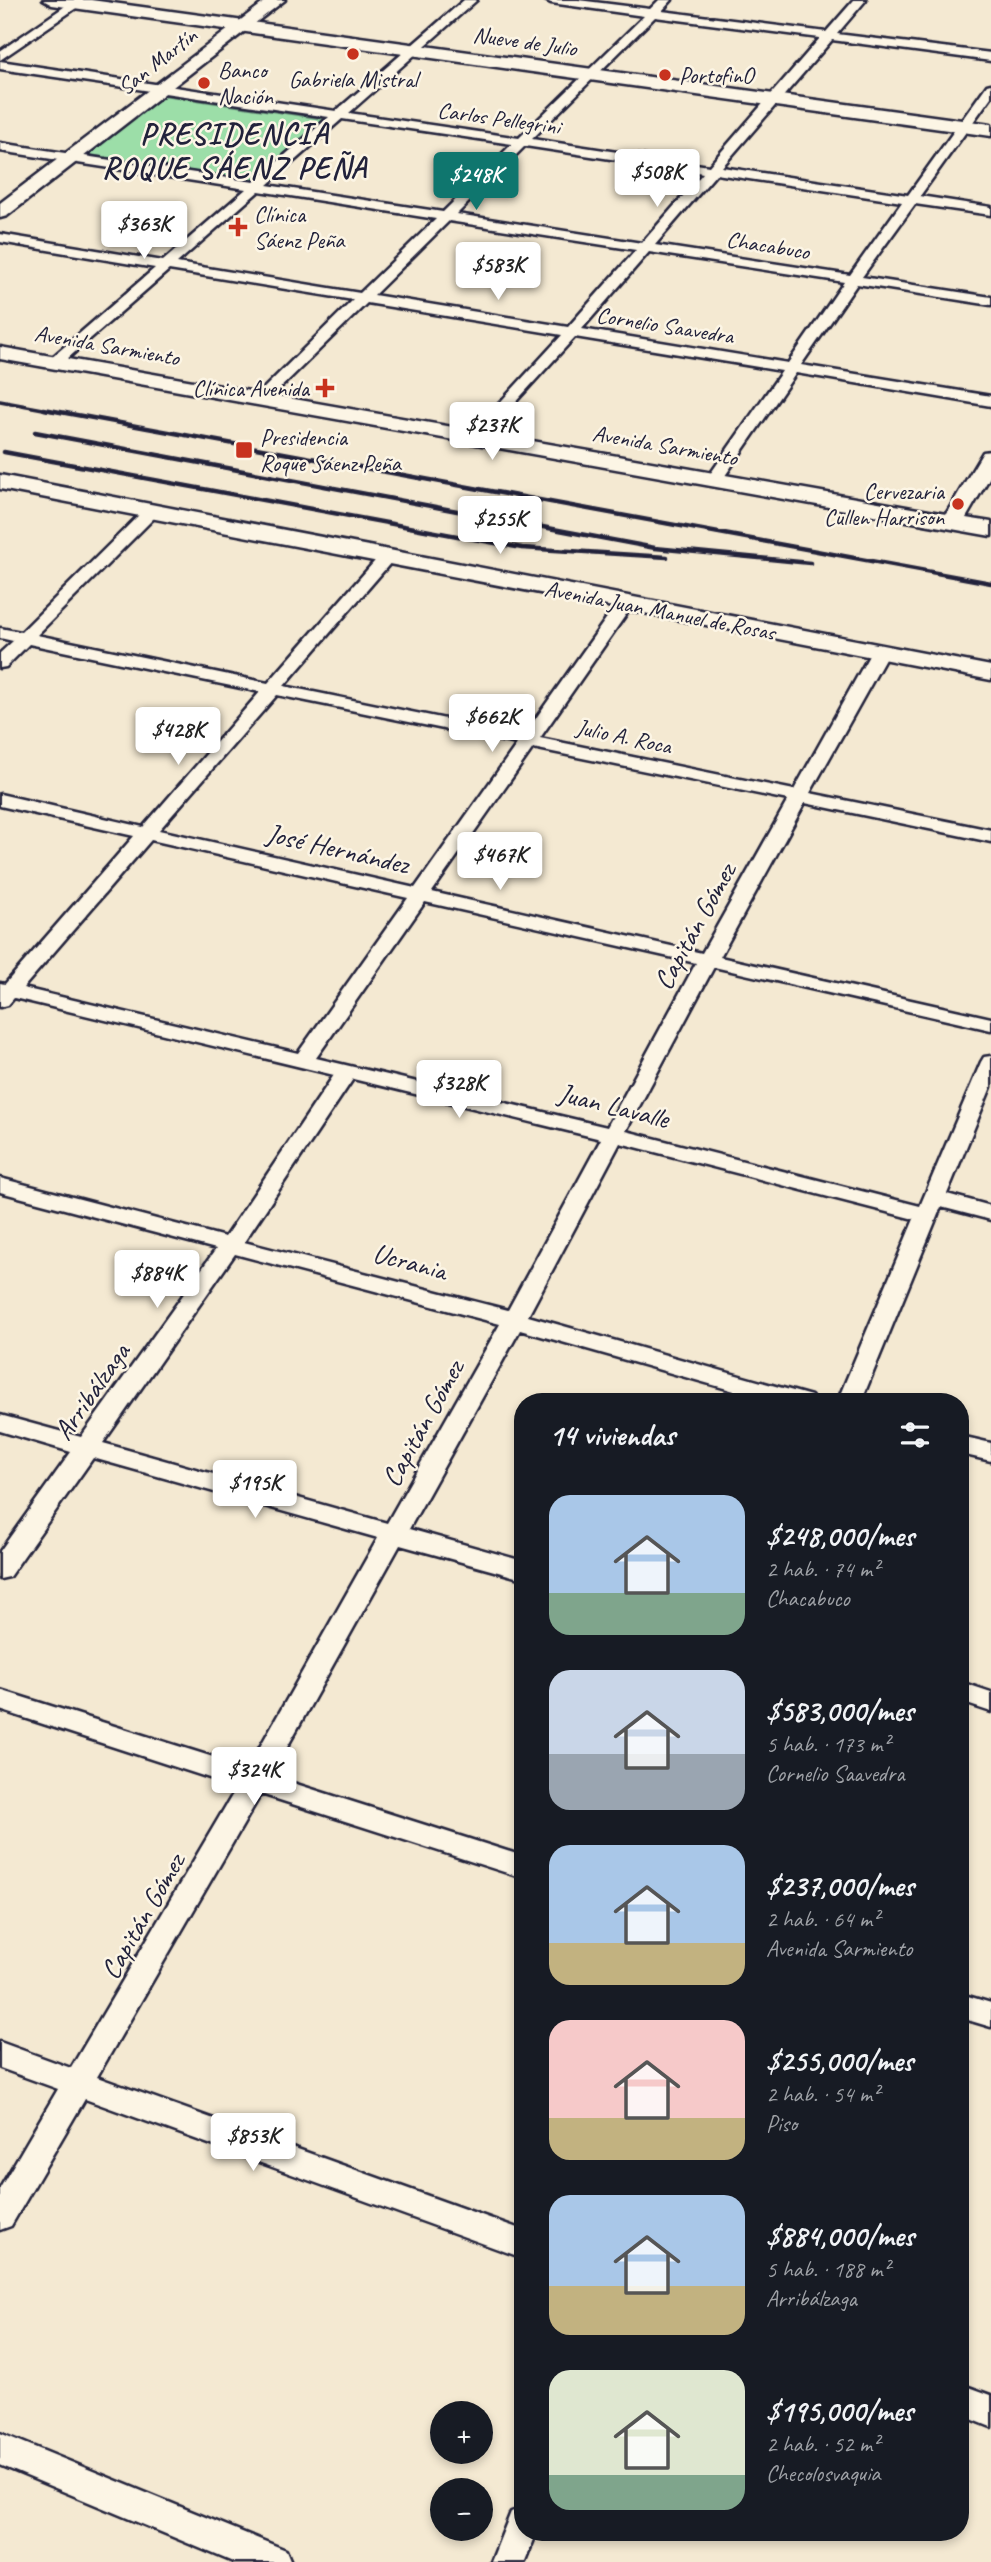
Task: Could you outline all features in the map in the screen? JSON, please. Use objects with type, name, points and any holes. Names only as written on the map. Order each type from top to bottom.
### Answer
[{"type":"main road","name":"Nueve de Julio","points":[[52,0],[991,130]]},
{"type":"main road","name":"San Martín","points":[[0,212],[277,0]]},
{"type":"main road","name":"Avenida Sarmiento","points":[[0,342],[60,358],[955,517],[991,529]]},
{"type":"main road","name":"Avenida Sarmiento","points":[[0,353],[60,358]]},
{"type":"main road","points":[[955,517],[991,457]]},
{"type":"main road","name":"Avenida Juan Manuel de Rosas","points":[[0,482],[148,516]]},
{"type":"main road","name":"Avenida Juan Manuel de Rosas","points":[[0,493],[148,516],[383,561],[877,657],[991,684]]},
{"type":"main road","name":"Avenida Sarmiento","points":[[955,517],[991,517]]},
{"type":"main road","name":"Avenida Juan Manuel de Rosas","points":[[877,657],[991,673]]},
{"type":"street","points":[[60,358],[471,0]]},
{"type":"street","points":[[551,0],[991,57]]},
{"type":"street","points":[[266,395],[666,0]]},
{"type":"street","points":[[480,433],[646,248],[860,0]]},
{"type":"street","points":[[0,56],[79,2]]},
{"type":"street","name":"Carlos Pellegrini","points":[[0,65],[991,211]]},
{"type":"street","points":[[718,475],[790,368],[991,88]]},
{"type":"street","name":"Chacabuco","points":[[0,147],[991,301]]},
{"type":"street","name":"Cornelio Saavedra","points":[[0,238],[991,401]]},
{"type":"street","points":[[0,663],[148,516]]},
{"type":"street","points":[[3,994],[147,834],[383,561]]},
{"type":"street","points":[[303,1061],[623,608]]},
{"type":"street","name":"Julio A. Roca","points":[[0,633],[991,836]]},
{"type":"street","name":"Capitán Gómez","points":[[0,2216],[254,1782],[514,1320],[708,960],[877,657]]},
{"type":"street","name":"José Hernández","points":[[0,800],[991,1024]]},
{"type":"street","name":"Juan Lavalle","points":[[3,994],[930,1207],[991,1213]]},
{"type":"street","points":[[853,1393],[991,1062]]},
{"type":"street","name":"Arribálzaga","points":[[0,1570],[88,1448],[347,1072]]},
{"type":"street","name":"Ucrania","points":[[0,1185],[514,1320],[771,1393]]},
{"type":"street","points":[[0,1423],[514,1568]]},
{"type":"street","points":[[969,1447],[991,1452]]},
{"type":"street","points":[[969,1695],[991,1702]]},
{"type":"street","points":[[0,1700],[514,1864]]},
{"type":"street","points":[[969,2008],[991,2015]]},
{"type":"street","points":[[0,2055],[514,2241]]},
{"type":"street","points":[[969,2403],[991,2411]]},
{"type":"street","points":[[0,2449],[274,2562]]},
{"type":"street","points":[[508,2562],[516,2541]]},
{"type":"green space","points":[[163,95],[325,119],[252,181],[84,154]]},
{"type":"railway","points":[[0,401],[54,411]]},
{"type":"railway","points":[[44,409],[991,583]]},
{"type":"railway","points":[[35,432],[655,548],[810,563]]},
{"type":"railway","points":[[4,452],[522,548],[667,557]]},
{"type":"place","name":"Gabriela Mistral","points":[[353,54]]},
{"type":"place","name":"PortofinO","points":[[665,75]]},
{"type":"place","name":"Banco Nación","points":[[204,83]]},
{"type":"place","name":"Clínica Sáenz Peña","points":[[238,227]]},
{"type":"place","name":"Clínica Avenida","points":[[325,388]]},
{"type":"place","name":"Presidencia Roque Sáenz Peña","points":[[244,450]]},
{"type":"place","name":"Cervezaria Cullen Harrison","points":[[958,504]]},
{"type":"district","name":"PRESIDENCIA ROQUE SÁENZ PEÑA","points":[[235,151]]}]
